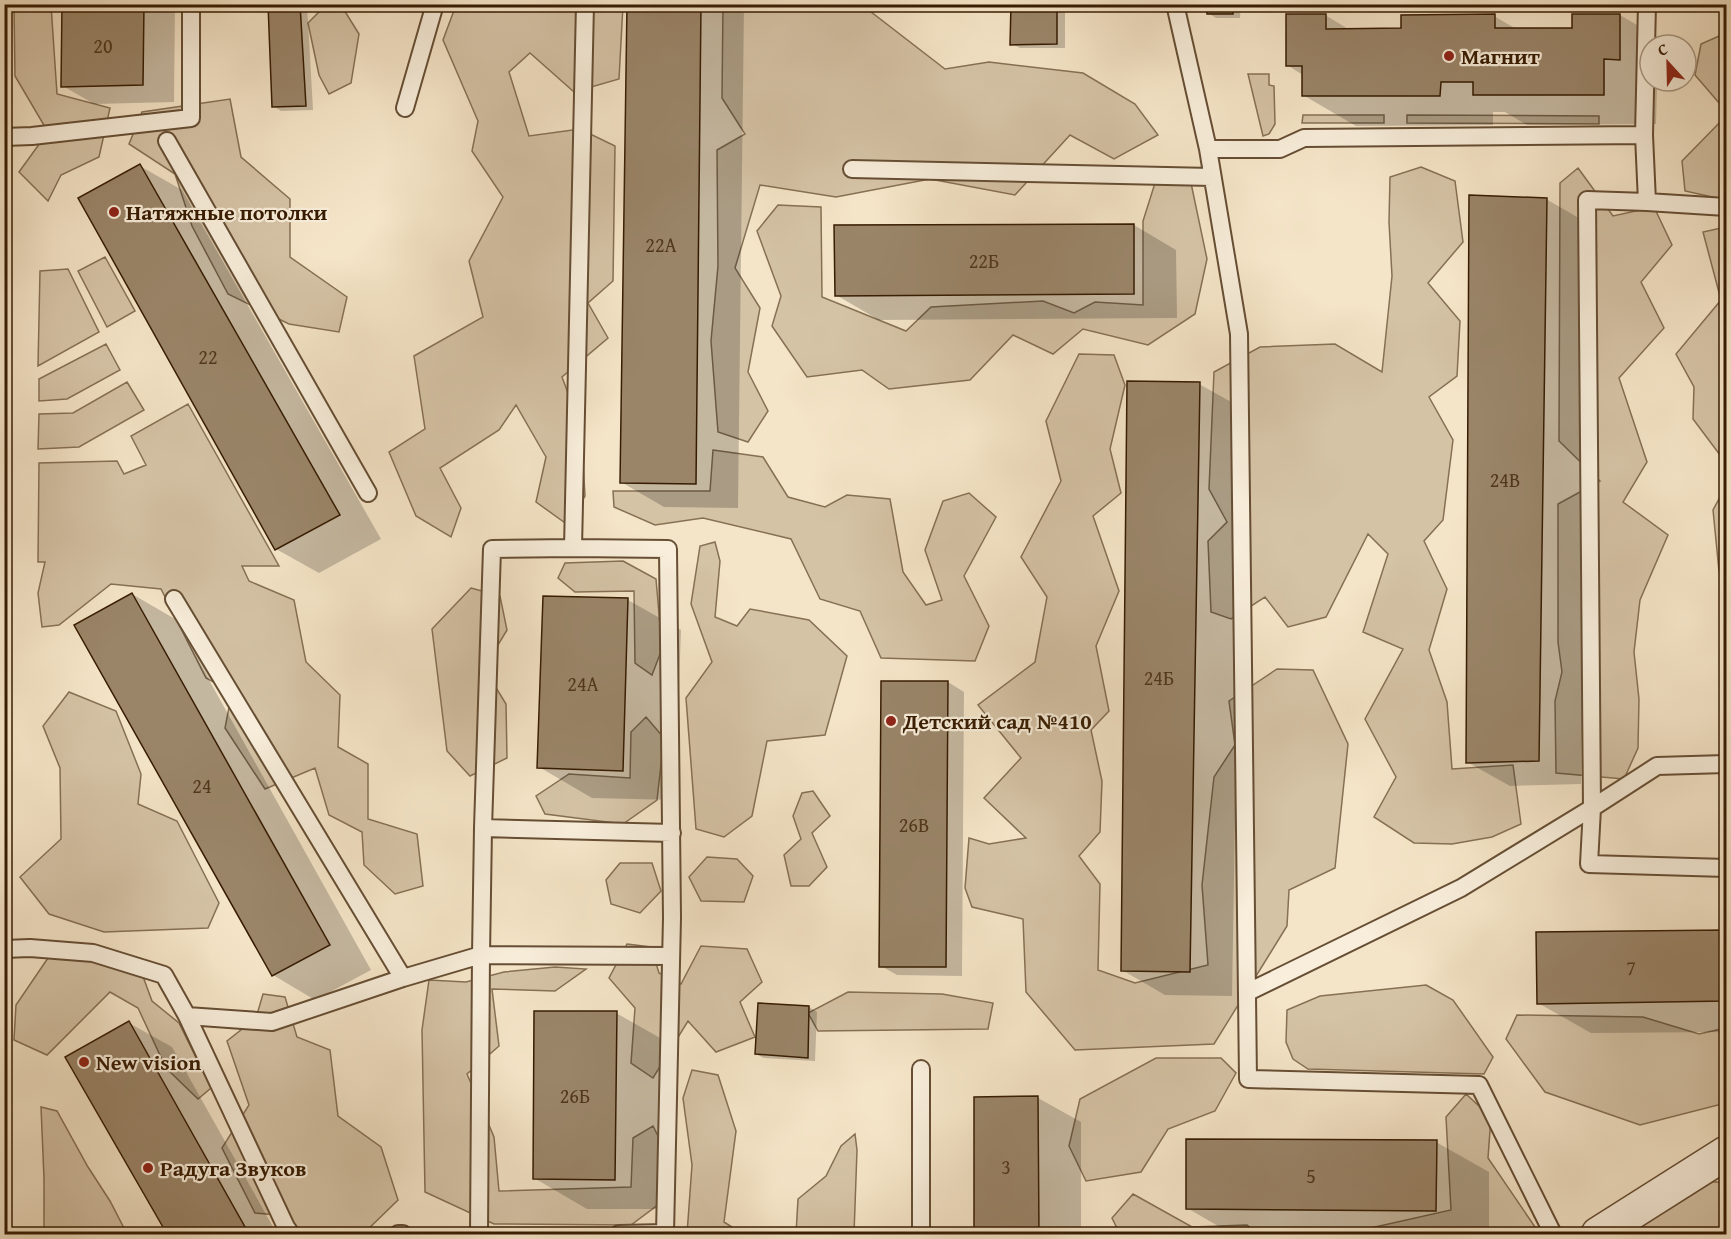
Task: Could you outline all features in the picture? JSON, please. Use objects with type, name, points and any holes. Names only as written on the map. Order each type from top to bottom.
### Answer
[{"type":"street","points":[[1598,1234],[1726,1153]]},
{"type":"lane","points":[[4,137],[32,136],[191,118],[191,4]]},
{"type":"lane","points":[[405,108],[435,4]]},
{"type":"lane","points":[[573,548],[585,4]]},
{"type":"lane","points":[[1174,4],[1208,149],[1239,334],[1248,1079],[1479,1085],[1554,1234]]},
{"type":"lane","points":[[1647,4],[1644,135],[1647,202]]},
{"type":"lane","points":[[1208,149],[1280,149],[1304,138],[1644,135]]},
{"type":"lane","points":[[167,141],[368,493]]},
{"type":"lane","points":[[852,169],[1212,177]]},
{"type":"lane","points":[[1726,207],[1587,200],[1592,808],[1589,864],[1726,868]]},
{"type":"lane","points":[[479,1234],[483,828],[492,549],[668,549],[672,833],[665,1233],[619,1234]]},
{"type":"lane","points":[[174,599],[403,978]]},
{"type":"lane","points":[[1248,992],[1461,888],[1657,766],[1726,764]]},
{"type":"lane","points":[[483,828],[672,833]]},
{"type":"lane","points":[[4,949],[30,948],[93,953],[164,975],[187,1016],[291,1234]]},
{"type":"lane","points":[[187,1016],[272,1022],[403,978],[481,955],[671,956]]},
{"type":"lane","points":[[921,1069],[921,1234]]},
{"type":"lane","points":[[398,1234],[403,1234]]},
{"type":"shaded area","points":[[331,4],[341,5],[359,34],[351,83],[329,94],[319,75],[308,23],[324,7]]},
{"type":"shaded area","points":[[723,4],[862,5],[945,69],[989,62],[1083,73],[1135,104],[1158,135],[1114,159],[1070,135],[1015,195],[930,179],[836,197],[760,185],[735,268],[760,308],[748,372],[768,411],[748,442],[718,432],[711,341],[718,266],[717,150],[745,134],[722,98]]},
{"type":"shaded area","points":[[14,5],[51,5],[57,94],[110,108],[99,157],[61,175],[48,201],[19,172],[48,132],[15,76]]},
{"type":"shaded area","points":[[456,5],[623,5],[619,79],[574,92],[530,53],[509,72],[529,136],[580,129],[615,146],[613,281],[588,303],[608,338],[562,377],[581,428],[585,496],[568,525],[536,502],[546,457],[516,405],[499,430],[440,468],[461,508],[451,537],[416,516],[389,452],[425,429],[414,356],[483,317],[469,261],[503,197],[472,151],[478,121],[443,40]]},
{"type":"shaded area","points":[[1726,33],[1726,111],[1698,78],[1701,44]]},
{"type":"shaded area","points":[[1248,74],[1269,74],[1269,85],[1274,86],[1275,124],[1269,134],[1263,136]]},
{"type":"shaded area","points":[[230,99],[241,157],[290,199],[290,257],[347,297],[339,332],[289,324],[228,294],[192,226],[175,174],[129,144],[142,112]]},
{"type":"shaded area","points":[[1303,115],[1384,115],[1384,123],[1302,123]]},
{"type":"shaded area","points":[[1407,115],[1599,116],[1599,124],[1407,123]]},
{"type":"shaded area","points":[[1726,116],[1726,200],[1685,191],[1682,161]]},
{"type":"shaded area","points":[[1421,167],[1455,181],[1463,242],[1428,283],[1460,321],[1457,376],[1429,397],[1453,440],[1443,520],[1424,541],[1447,589],[1429,650],[1447,702],[1452,769],[1513,765],[1521,824],[1492,837],[1452,844],[1414,843],[1374,817],[1396,777],[1365,719],[1403,649],[1363,632],[1388,554],[1368,534],[1326,617],[1288,627],[1265,597],[1231,619],[1211,612],[1208,541],[1227,522],[1209,489],[1214,372],[1260,347],[1335,344],[1382,372],[1392,276],[1389,222],[1390,177]]},
{"type":"shaded area","points":[[1578,168],[1613,216],[1654,207],[1672,245],[1641,282],[1664,328],[1619,378],[1647,462],[1623,502],[1668,535],[1640,600],[1634,652],[1639,699],[1638,748],[1624,779],[1556,773],[1555,701],[1562,672],[1558,642],[1558,504],[1600,481],[1559,441],[1560,183]]},
{"type":"shaded area","points":[[1155,183],[1191,183],[1207,259],[1195,314],[1148,345],[1083,329],[1053,354],[1013,335],[970,380],[889,389],[862,370],[807,377],[772,326],[781,296],[757,231],[778,205],[821,207],[822,297],[906,331],[931,307],[1043,301],[1074,313],[1095,302],[1143,305],[1143,221]]},
{"type":"shaded area","points":[[1721,228],[1726,233],[1726,463],[1693,419],[1694,387],[1676,354],[1721,300],[1703,232]]},
{"type":"shaded area","points":[[105,257],[135,311],[107,327],[78,271]]},
{"type":"shaded area","points":[[68,269],[99,332],[38,366],[40,271]]},
{"type":"shaded area","points":[[106,344],[120,370],[67,399],[39,401],[39,379]]},
{"type":"shaded area","points":[[1079,354],[1114,355],[1125,385],[1110,449],[1121,493],[1093,516],[1119,591],[1096,646],[1109,711],[1091,730],[1102,781],[1100,832],[1079,856],[1100,884],[1098,970],[1135,983],[1208,965],[1202,885],[1214,777],[1235,745],[1229,701],[1277,669],[1313,670],[1348,744],[1335,868],[1289,890],[1287,926],[1214,1044],[1075,1050],[1026,992],[1023,919],[972,907],[965,888],[969,838],[989,844],[1026,838],[984,798],[1021,758],[978,705],[1035,662],[1047,597],[1021,557],[1061,481],[1046,421]]},
{"type":"shaded area","points":[[127,382],[144,410],[79,447],[38,449],[39,414],[73,413]]},
{"type":"shaded area","points":[[188,404],[279,566],[242,566],[249,581],[294,600],[306,662],[340,695],[338,747],[368,764],[368,819],[417,834],[423,886],[395,894],[364,865],[362,832],[329,815],[315,768],[265,789],[225,728],[232,692],[206,678],[161,589],[111,584],[59,625],[42,627],[38,593],[45,562],[38,562],[39,463],[117,461],[124,474],[146,465],[131,436]]},
{"type":"shaded area","points":[[713,450],[763,457],[788,497],[825,507],[847,495],[890,499],[903,572],[926,605],[942,600],[925,550],[943,501],[969,493],[996,517],[964,576],[989,626],[975,661],[881,658],[860,611],[820,599],[791,539],[703,518],[655,525],[614,507],[613,491],[710,491]]},
{"type":"shaded area","points":[[1726,486],[1726,574],[1719,571],[1713,510]]},
{"type":"shaded area","points":[[715,542],[720,561],[715,617],[737,626],[750,609],[809,620],[847,656],[825,735],[767,741],[752,816],[724,837],[696,829],[686,698],[712,662],[691,604],[700,546]]},
{"type":"shaded area","points":[[623,561],[656,579],[662,649],[652,675],[635,663],[634,591],[575,592],[558,578],[565,563]]},
{"type":"shaded area","points":[[471,588],[500,596],[507,630],[484,668],[506,704],[507,758],[470,776],[447,751],[432,629]]},
{"type":"shaded area","points":[[69,692],[116,711],[141,774],[138,804],[177,821],[219,903],[208,928],[104,932],[49,914],[20,877],[61,839],[60,768],[43,726]]},
{"type":"shaded area","points":[[646,717],[664,738],[657,800],[623,824],[545,814],[536,796],[569,774],[630,778],[631,732]]},
{"type":"shaded area","points":[[813,791],[830,816],[812,833],[827,867],[809,886],[791,886],[784,855],[801,839],[793,816],[802,793]]},
{"type":"shaded area","points":[[707,857],[737,859],[753,876],[744,902],[701,901],[689,877]]},
{"type":"shaded area","points":[[620,863],[652,863],[661,891],[640,913],[611,904],[606,880]]},
{"type":"shaded area","points":[[627,944],[651,947],[659,973],[681,984],[701,946],[747,949],[762,982],[740,1002],[755,1037],[716,1052],[688,1021],[653,1078],[631,1063],[635,1008],[609,978]]},
{"type":"shaded area","points":[[93,947],[141,971],[152,1001],[179,1023],[211,1088],[198,1099],[166,1068],[138,1008],[110,992],[47,1055],[14,1040],[16,1005],[48,958]]},
{"type":"shaded area","points":[[555,967],[586,969],[555,991],[492,989],[499,1046],[467,1074],[494,1137],[499,1191],[631,1187],[633,1138],[653,1126],[665,1150],[659,1204],[631,1225],[494,1224],[425,1192],[422,1030],[429,980],[466,982],[504,972]]},
{"type":"shaded area","points":[[1426,985],[1453,1000],[1493,1057],[1484,1074],[1308,1069],[1293,1059],[1286,1042],[1287,1010],[1320,996]]},
{"type":"shaded area","points":[[848,992],[942,994],[993,1003],[988,1029],[818,1031],[808,1013]]},
{"type":"shaded area","points":[[263,994],[285,997],[297,1037],[330,1050],[338,1116],[381,1147],[398,1200],[363,1234],[300,1234],[289,1216],[255,1213],[222,1148],[249,1105],[227,1041],[256,1018]]},
{"type":"shaded area","points":[[1517,1015],[1643,1017],[1699,1034],[1726,1028],[1726,1103],[1640,1125],[1545,1092],[1506,1039]]},
{"type":"shaded area","points":[[1156,1058],[1221,1058],[1236,1073],[1215,1111],[1168,1129],[1141,1172],[1086,1181],[1069,1146],[1080,1099]]},
{"type":"shaded area","points":[[692,1070],[718,1075],[736,1131],[724,1222],[743,1234],[687,1234],[692,1165],[683,1098]]},
{"type":"shaded area","points":[[1466,1094],[1491,1117],[1488,1158],[1535,1227],[1531,1234],[1344,1234],[1451,1210],[1446,1117]]},
{"type":"shaded area","points":[[41,1107],[57,1111],[127,1234],[44,1234]]},
{"type":"shaded area","points":[[855,1134],[857,1150],[854,1234],[796,1234],[798,1199],[826,1176],[841,1146]]},
{"type":"shaded area","points":[[1712,1182],[1726,1184],[1726,1224],[1705,1234],[1629,1234],[1705,1185]]},
{"type":"shaded area","points":[[1133,1194],[1192,1227],[1247,1225],[1258,1234],[1120,1234],[1112,1218]]},
{"type":"building","points":[[62,4],[144,4],[143,85],[61,87]]},
{"type":"building","points":[[268,4],[300,4],[306,106],[272,107]]},
{"type":"building","points":[[627,4],[701,4],[696,484],[620,483]]},
{"type":"building","points":[[1011,4],[1057,4],[1057,44],[1010,45]]},
{"type":"building","points":[[1207,4],[1233,4],[1233,14],[1207,14]]},
{"type":"building","points":[[1286,14],[1326,14],[1326,29],[1401,28],[1401,15],[1495,14],[1495,28],[1572,28],[1572,14],[1620,14],[1620,60],[1604,59],[1604,95],[1473,95],[1473,82],[1441,82],[1440,96],[1302,96],[1302,66],[1286,66]]},
{"type":"building","points":[[140,164],[340,515],[275,550],[78,198]]},
{"type":"building","points":[[1469,195],[1547,198],[1539,761],[1466,763]]},
{"type":"building","points":[[1134,224],[1134,294],[835,296],[834,225]]},
{"type":"building","points":[[1127,381],[1200,382],[1190,972],[1121,971]]},
{"type":"building","points":[[132,593],[330,945],[272,976],[74,625]]},
{"type":"building","points":[[543,596],[628,598],[623,771],[537,768]]},
{"type":"building","points":[[881,681],[948,681],[946,967],[879,967]]},
{"type":"building","points":[[1726,930],[1726,1001],[1537,1004],[1536,932]]},
{"type":"building","points":[[758,1003],[809,1006],[808,1058],[755,1054]]},
{"type":"building","points":[[534,1011],[617,1011],[615,1180],[533,1179]]},
{"type":"building","points":[[129,1021],[249,1234],[167,1234],[65,1057]]},
{"type":"building","points":[[1038,1096],[1039,1234],[974,1234],[974,1097]]},
{"type":"building","points":[[1186,1139],[1437,1140],[1436,1211],[1186,1209]]},
{"type":"place","name":"Магнит","points":[[1449,56]]},
{"type":"place","name":"Натяжные потолки","points":[[114,212]]},
{"type":"place","name":"Детский сад №410","points":[[891,721]]},
{"type":"place","name":"New vision","points":[[84,1062]]},
{"type":"place","name":"Радуга Звуков","points":[[148,1168]]}]
